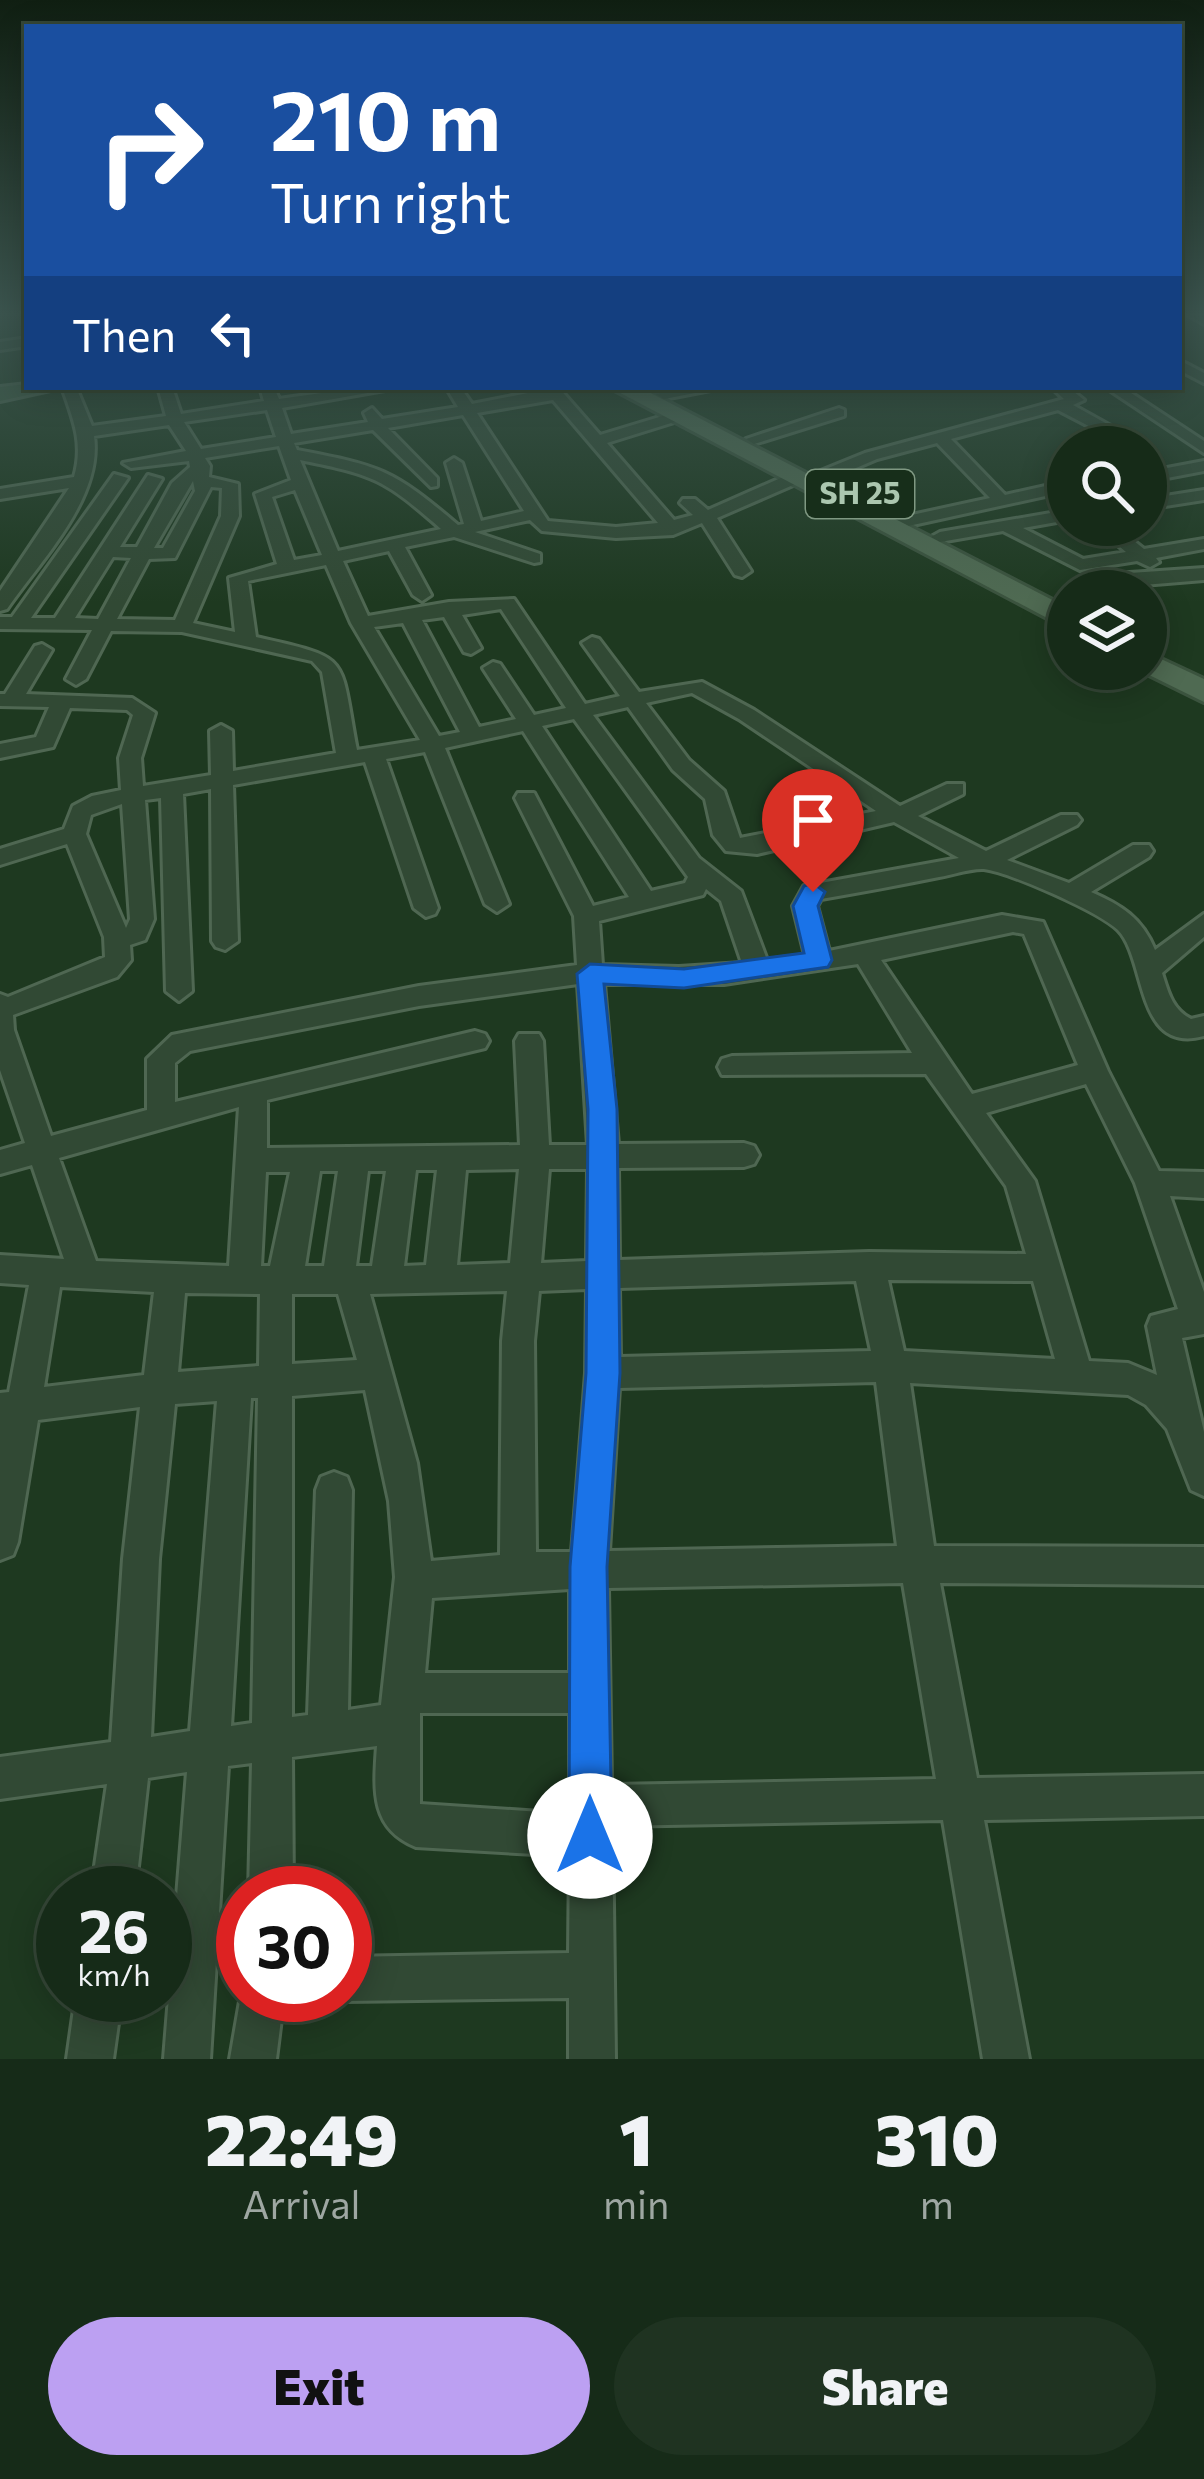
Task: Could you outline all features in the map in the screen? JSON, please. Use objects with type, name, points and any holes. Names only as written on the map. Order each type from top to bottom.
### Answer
[{"type":"main road","points":[[687,411],[810,479],[1047,594]]},
{"type":"main road","name":"SH 25","points":[[692,411],[754,439],[810,479]]},
{"type":"main road","name":"SH 25","points":[[901,522],[1047,593]]},
{"type":"main road","points":[[1167,654],[1204,672]]},
{"type":"main road","points":[[1167,672],[1204,692]]},
{"type":"street","points":[[0,604],[80,481],[88,458],[78,411]]},
{"type":"street","points":[[169,554],[203,491],[200,467],[172,411]]},
{"type":"street","points":[[86,432],[213,411]]},
{"type":"street","points":[[278,411],[301,483],[361,622],[343,759]]},
{"type":"street","points":[[371,411],[377,425],[431,482]]},
{"type":"street","points":[[9,623],[126,471],[200,467],[377,425],[463,411]]},
{"type":"street","points":[[471,411],[531,515],[549,527],[673,530],[871,456],[1039,411]]},
{"type":"street","points":[[570,411],[606,457],[624,467],[673,530]]},
{"type":"street","points":[[596,441],[645,411]]},
{"type":"street","points":[[1045,411],[1073,426]]},
{"type":"street","points":[[1073,411],[1100,426]]},
{"type":"street","points":[[1148,411],[1204,448]]},
{"type":"street","points":[[754,439],[838,413]]},
{"type":"street","points":[[941,438],[998,497]]},
{"type":"street","points":[[291,448],[371,469],[464,529],[534,558]]},
{"type":"street","points":[[454,463],[464,529]]},
{"type":"street","points":[[1167,473],[1204,466]]},
{"type":"street","points":[[200,467],[230,484],[246,638]]},
{"type":"street","points":[[76,679],[181,483],[200,467]]},
{"type":"street","points":[[62,623],[154,478]]},
{"type":"street","points":[[0,494],[80,481]]},
{"type":"street","points":[[287,566],[263,494],[301,483]]},
{"type":"street","points":[[901,522],[1047,489]]},
{"type":"street","points":[[1167,501],[1204,495]]},
{"type":"street","points":[[688,503],[709,519],[742,572]]},
{"type":"street","points":[[238,578],[531,515]]},
{"type":"street","points":[[182,626],[230,516]]},
{"type":"street","points":[[940,537],[1047,519]]},
{"type":"street","points":[[1004,526],[1080,565],[1204,544]]},
{"type":"street","points":[[395,545],[422,595]]},
{"type":"street","points":[[1129,546],[1168,576],[1204,574]]},
{"type":"street","points":[[111,552],[235,554]]},
{"type":"street","points":[[361,622],[507,603],[700,877],[694,889],[586,916]]},
{"type":"street","points":[[449,608],[471,648]]},
{"type":"street","points":[[409,615],[472,735]]},
{"type":"street","points":[[9,623],[182,626],[356,661],[433,744],[497,904]]},
{"type":"street","points":[[592,643],[681,764],[716,796],[725,835],[734,846],[757,846],[897,814],[955,789]]},
{"type":"street","points":[[6,700],[43,650]]},
{"type":"street","points":[[493,668],[533,722],[644,900]]},
{"type":"street","points":[[86,1277],[2,1040],[1,1006],[108,970],[118,960],[118,940],[74,834],[81,811],[89,805],[433,744],[695,686],[897,814],[986,860],[1072,892],[1131,926],[1142,940],[1147,972],[1172,1022],[1189,1030],[1204,1026]]},
{"type":"street","points":[[6,700],[62,700],[140,708],[143,713],[130,758],[137,795],[142,919],[136,934],[118,940]]},
{"type":"street","points":[[0,751],[45,742],[62,700]]},
{"type":"street","points":[[221,731],[225,940]]},
{"type":"street","points":[[373,754],[426,908]]},
{"type":"street","points":[[172,789],[179,991]]},
{"type":"street","points":[[526,797],[586,916],[603,1109],[603,1373],[589,1567],[592,2059]]},
{"type":"street","points":[[819,960],[806,906],[813,892],[986,860],[1069,820]]},
{"type":"street","points":[[0,857],[74,834]]},
{"type":"street","points":[[1072,892],[1141,851]]},
{"type":"street","points":[[692,864],[733,897],[757,969]]},
{"type":"street","points":[[1147,972],[1204,923]]},
{"type":"street","points":[[160,1119],[161,1059],[182,1042],[419,996],[590,974],[684,979],[865,955],[1027,924],[1039,933],[1094,1071],[1150,1184],[1201,1319],[1170,1323],[1162,1335],[1194,1422],[1204,1478]]},
{"type":"street","points":[[865,955],[933,1063],[1020,1181],[1076,1373]]},
{"type":"street","points":[[0,1162],[254,1092],[475,1041]]},
{"type":"street","points":[[518,1571],[518,1341],[535,1160],[529,1042]]},
{"type":"street","points":[[733,1066],[933,1063]]},
{"type":"street","points":[[967,1107],[1094,1071]]},
{"type":"street","points":[[254,1092],[252,1160],[269,1278]]},
{"type":"street","points":[[252,1160],[744,1155]]},
{"type":"street","points":[[440,1280],[453,1157]]},
{"type":"street","points":[[358,1279],[403,1158]]},
{"type":"street","points":[[187,2059],[208,1751],[253,1384],[269,1278],[308,1159]]},
{"type":"street","points":[[356,1159],[358,1279],[402,1475],[414,1579],[397,1794],[401,1816],[416,1826],[591,1821],[961,1796],[1204,1795]]},
{"type":"street","points":[[1150,1184],[1204,1185]]},
{"type":"street","points":[[0,1270],[86,1277],[440,1280],[869,1266],[1048,1267]]},
{"type":"street","points":[[869,1266],[891,1366],[918,1564],[1006,2059]]},
{"type":"street","points":[[0,1542],[10,1408],[47,1274]]},
{"type":"street","points":[[116,1866],[130,1762],[141,1559],[171,1277]]},
{"type":"street","points":[[603,1373],[891,1366],[1076,1373],[1144,1384],[1194,1422]]},
{"type":"street","points":[[10,1408],[159,1389],[377,1374]]},
{"type":"street","points":[[253,1384],[276,1743],[272,1866]]},
{"type":"street","points":[[328,1734],[334,1490]]},
{"type":"street","points":[[414,1579],[463,1580],[589,1567],[1204,1566]]},
{"type":"street","points":[[0,1778],[328,1734],[402,1708],[590,1693]]},
{"type":"street","points":[[372,1979],[592,1975]]},
{"type":"street","points":[[90,2059],[95,2022]]},
{"type":"street","points":[[253,2059],[258,2022]]},
{"type":"route","points":[[590,1836],[589,1567],[603,1373],[603,1109],[590,974],[684,979],[819,960],[806,906],[813,892]]}]
